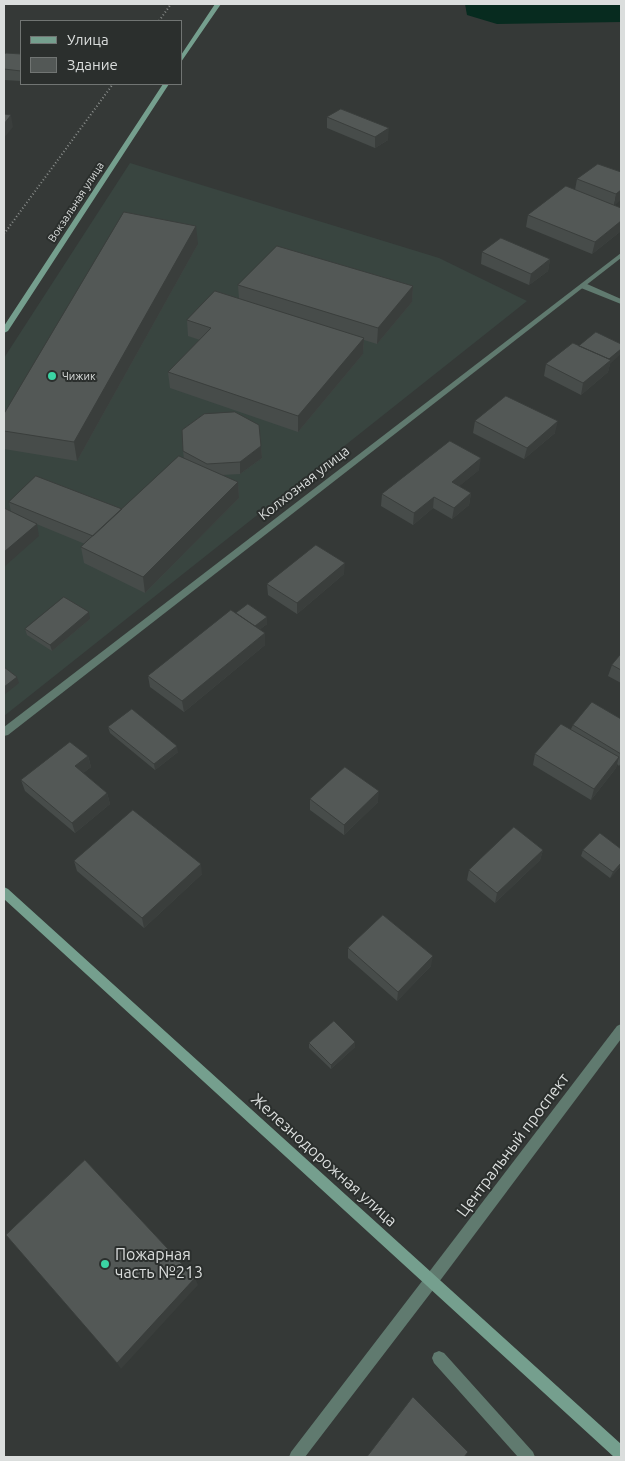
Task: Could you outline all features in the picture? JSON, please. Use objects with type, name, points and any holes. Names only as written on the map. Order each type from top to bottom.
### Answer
[{"type":"main road","points":[[182,58],[218,4]]},
{"type":"main road","name":"Вокзальная улица","points":[[4,331],[165,85]]},
{"type":"main road","name":"Железнодорожная улица","points":[[4,892],[621,1454]]},
{"type":"street","name":"Колхозная улица","points":[[4,732],[584,286],[621,255]]},
{"type":"street","points":[[584,286],[621,302]]},
{"type":"street","name":"Центральный проспект","points":[[296,1457],[621,1030]]},
{"type":"street","points":[[439,1358],[528,1457]]},
{"type":"path","points":[[159,20],[171,4]]},
{"type":"path","points":[[4,234],[112,85]]},
{"type":"shaded area","points":[[465,4],[621,4],[621,22],[497,24],[467,15]]},
{"type":"shaded area","points":[[130,163],[439,258],[527,301],[4,716],[4,358]]},
{"type":"building","points":[[6,53],[20,54],[20,71],[4,69],[4,55]]},
{"type":"building","points":[[341,109],[389,128],[375,137],[327,117]]},
{"type":"building","points":[[4,114],[11,115],[4,124]]},
{"type":"building","points":[[598,164],[621,172],[621,190],[616,194],[577,179]]},
{"type":"building","points":[[566,186],[621,208],[621,221],[595,242],[528,215]]},
{"type":"building","points":[[124,212],[196,226],[74,442],[4,431],[4,414]]},
{"type":"building","points":[[501,238],[550,259],[531,274],[482,252]]},
{"type":"building","points":[[277,246],[413,286],[378,328],[238,285]]},
{"type":"building","points":[[215,291],[364,338],[298,416],[168,372],[211,328],[187,320]]},
{"type":"building","points":[[596,332],[621,344],[621,349],[609,359],[579,346]]},
{"type":"building","points":[[573,343],[611,360],[583,383],[546,364]]},
{"type":"building","points":[[506,396],[558,421],[527,448],[475,421]]},
{"type":"building","points":[[235,412],[259,425],[261,446],[240,462],[207,464],[183,451],[182,430],[204,414]]},
{"type":"building","points":[[450,441],[481,458],[452,482],[471,493],[454,508],[434,497],[414,513],[382,494]]},
{"type":"building","points":[[179,456],[238,482],[143,577],[81,547]]},
{"type":"building","points":[[36,476],[122,509],[93,536],[9,502]]},
{"type":"building","points":[[4,508],[37,524],[4,552]]},
{"type":"building","points":[[316,545],[345,563],[297,603],[267,584]]},
{"type":"building","points":[[64,597],[89,612],[50,645],[25,629]]},
{"type":"building","points":[[248,604],[267,617],[255,626],[236,613]]},
{"type":"building","points":[[231,610],[265,633],[182,701],[148,676]]},
{"type":"building","points":[[621,654],[621,670],[612,665]]},
{"type":"building","points":[[4,667],[17,677],[4,687]]},
{"type":"building","points":[[592,702],[621,719],[621,754],[573,725]]},
{"type":"building","points":[[132,709],[177,746],[154,764],[108,727]]},
{"type":"building","points":[[561,724],[619,757],[594,789],[535,754]]},
{"type":"building","points":[[70,742],[88,756],[75,766],[107,793],[72,823],[21,780]]},
{"type":"building","points":[[345,767],[379,791],[344,825],[310,799]]},
{"type":"building","points":[[133,810],[201,864],[142,918],[74,861]]},
{"type":"building","points":[[514,827],[543,850],[497,893],[469,870]]},
{"type":"building","points":[[600,833],[621,849],[621,863],[613,872],[583,850]]},
{"type":"building","points":[[383,915],[433,956],[398,992],[348,948]]},
{"type":"building","points":[[334,1021],[355,1042],[331,1065],[309,1043]]},
{"type":"building","name":"Пожарная часть №213","points":[[85,1160],[195,1278],[117,1363],[6,1235]]},
{"type":"building","points":[[413,1397],[468,1452],[464,1457],[367,1457]]},
{"type":"place","name":"Чижик","points":[[52,376]]},
{"type":"place","name":"Пожарная часть №213","points":[[105,1264]]}]
